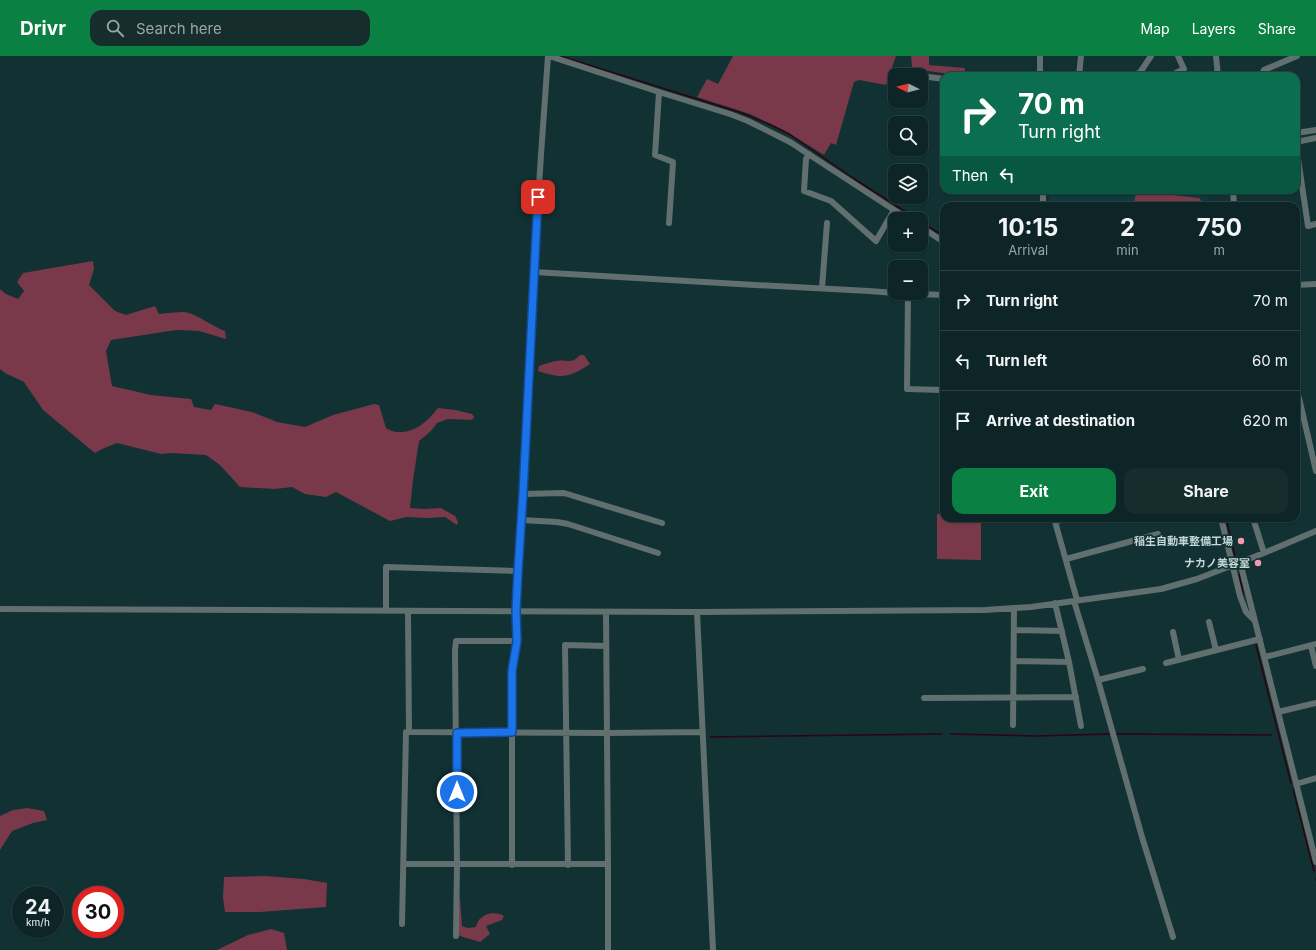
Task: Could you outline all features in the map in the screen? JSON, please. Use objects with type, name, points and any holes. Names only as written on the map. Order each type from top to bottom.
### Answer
[{"type":"street","points":[[512,865],[512,671],[517,641],[516,611],[518,571],[522,520],[534,272],[548,56],[748,121],[790,142],[897,212]]},
{"type":"street","points":[[1040,56],[1040,72]]},
{"type":"street","points":[[1079,72],[1081,56]]},
{"type":"street","points":[[1140,72],[1151,56]]},
{"type":"street","points":[[1178,56],[1184,69],[1178,72]]},
{"type":"street","points":[[1216,56],[1218,72]]},
{"type":"street","points":[[1263,72],[1264,70],[1297,56]]},
{"type":"street","points":[[928,77],[940,78]]},
{"type":"street","points":[[659,92],[655,155],[673,162],[669,222]]},
{"type":"street","points":[[1300,132],[1316,130]]},
{"type":"street","points":[[1300,141],[1316,138]]},
{"type":"street","points":[[809,154],[806,159],[804,191],[831,201],[876,240],[894,210]]},
{"type":"street","points":[[1300,172],[1308,226],[1316,224]]},
{"type":"street","points":[[822,288],[827,223]]},
{"type":"street","points":[[928,232],[940,239]]},
{"type":"street","points":[[534,272],[888,293]]},
{"type":"street","points":[[1300,285],[1316,284]]},
{"type":"street","points":[[928,295],[940,295]]},
{"type":"street","points":[[908,300],[907,389],[940,390]]},
{"type":"street","points":[[1300,402],[1316,471]]},
{"type":"street","points":[[523,494],[564,493],[662,523]]},
{"type":"street","points":[[522,520],[563,523],[658,552]]},
{"type":"street","points":[[1055,522],[1066,560],[1075,601],[1142,837],[1173,937]]},
{"type":"street","points":[[1222,522],[1240,596],[1246,612],[1255,621]]},
{"type":"street","points":[[1254,522],[1264,553]]},
{"type":"street","points":[[0,609],[606,612],[985,610],[1055,604],[1161,589],[1197,579],[1316,531]]},
{"type":"street","points":[[1066,560],[1158,534]]},
{"type":"street","points":[[1240,562],[1316,862]]},
{"type":"street","points":[[386,611],[386,567],[518,571]]},
{"type":"street","points":[[1055,604],[1082,726]]},
{"type":"street","points":[[1013,725],[1014,608]]},
{"type":"street","points":[[402,924],[406,732],[408,732],[408,611]]},
{"type":"street","points":[[606,612],[608,950]]},
{"type":"street","points":[[697,612],[714,950]]},
{"type":"street","points":[[1209,622],[1216,650]]},
{"type":"street","points":[[1014,630],[1062,631]]},
{"type":"street","points":[[1173,632],[1179,660]]},
{"type":"street","points":[[1166,663],[1260,639]]},
{"type":"street","points":[[456,936],[456,641],[517,641]]},
{"type":"street","points":[[568,865],[565,645],[606,646]]},
{"type":"street","points":[[1265,657],[1313,645],[1316,666]]},
{"type":"street","points":[[1014,661],[1069,662]]},
{"type":"street","points":[[1098,680],[1143,670]]},
{"type":"street","points":[[924,698],[1076,697]]},
{"type":"street","points":[[1278,712],[1316,703]]},
{"type":"street","points":[[408,732],[702,732]]},
{"type":"street","points":[[1296,784],[1316,778]]},
{"type":"street","points":[[404,864],[608,864]]},
{"type":"shaded area","points":[[733,56],[896,56],[892,68],[888,68],[888,79],[886,85],[859,80],[854,82],[836,145],[831,143],[824,155],[789,133],[750,114],[697,97],[707,79],[718,84]]},
{"type":"shaded area","points":[[911,56],[929,56],[929,65],[965,68],[965,72],[940,73],[928,71],[928,68],[912,67]]},
{"type":"shaded area","points":[[1050,194],[1208,194],[1207,202],[1050,202]]},
{"type":"shaded area","points":[[1136,194],[1164,194],[1199,198],[1202,202],[1135,202]]},
{"type":"shaded area","points":[[93,261],[94,269],[89,285],[115,311],[126,315],[155,306],[159,314],[181,312],[189,313],[225,331],[226,339],[199,331],[176,330],[111,340],[106,351],[112,386],[151,395],[191,399],[194,407],[211,410],[215,404],[252,412],[277,422],[305,427],[333,415],[374,404],[379,405],[386,428],[396,432],[404,432],[421,425],[438,408],[472,414],[474,417],[472,420],[448,419],[437,423],[431,431],[419,441],[413,480],[410,508],[441,508],[455,516],[458,522],[457,525],[445,517],[407,517],[390,521],[336,492],[326,497],[305,494],[292,487],[275,489],[240,487],[220,465],[206,455],[171,453],[161,454],[117,443],[95,453],[43,410],[24,382],[0,369],[0,289],[6,294],[18,299],[24,291],[17,282],[23,273]]},
{"type":"shaded area","points":[[580,355],[584,355],[590,364],[576,372],[565,376],[560,376],[538,371],[539,366],[556,361],[571,361]]},
{"type":"shaded area","points":[[937,514],[940,514],[940,522],[981,522],[981,560],[937,559]]},
{"type":"shaded area","points":[[27,808],[44,811],[47,820],[33,823],[12,831],[0,850],[0,816],[13,810]]},
{"type":"shaded area","points":[[265,876],[304,879],[327,883],[326,907],[260,912],[225,912],[223,898],[224,877]]},
{"type":"shaded area","points":[[458,899],[460,899],[462,926],[468,928],[476,927],[483,916],[492,913],[504,916],[502,920],[486,926],[490,934],[480,942],[460,936],[458,934]]},
{"type":"shaded area","points":[[271,929],[284,933],[287,950],[217,950],[248,935]]},
{"type":"waterway","points":[[560,56],[742,113],[771,125],[789,134],[906,212]]},
{"type":"waterway","points":[[928,226],[940,234]]},
{"type":"waterway","points":[[1227,522],[1235,556]]},
{"type":"waterway","points":[[1239,574],[1243,593]]},
{"type":"waterway","points":[[1256,645],[1291,783]]},
{"type":"waterway","points":[[710,737],[942,734]]},
{"type":"waterway","points":[[951,734],[1035,736],[1110,734]]},
{"type":"waterway","points":[[1116,734],[1271,735]]},
{"type":"waterway","points":[[1293,789],[1314,871]]},
{"type":"place","name":"稲生自動車整備工場","points":[[1241,541]]},
{"type":"place","name":"ナカノ美容室","points":[[1258,563]]},
{"type":"route","points":[[457,792],[457,733],[512,732],[512,671],[517,641],[516,611],[538,197]]}]
